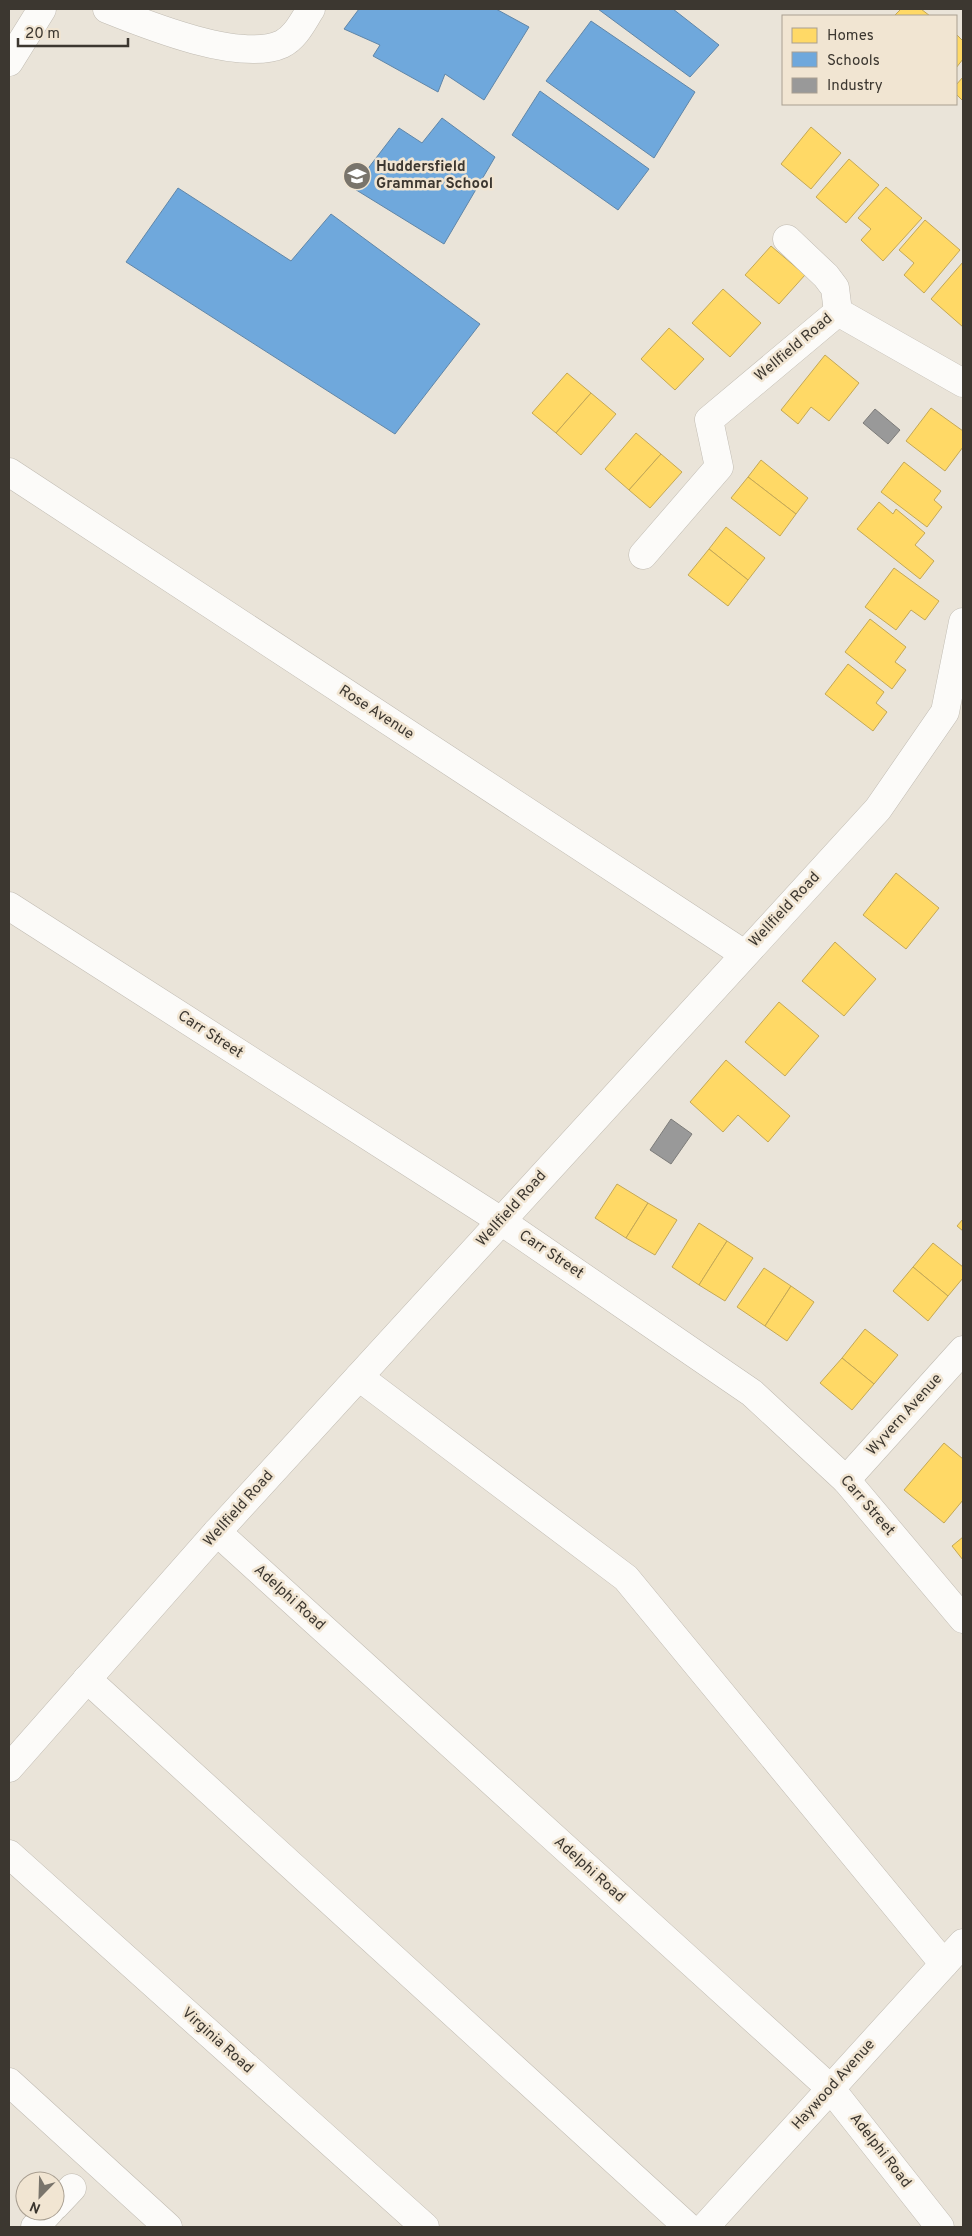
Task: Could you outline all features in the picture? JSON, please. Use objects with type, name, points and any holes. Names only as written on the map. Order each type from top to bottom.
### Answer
[{"type":"street","points":[[9,62],[42,9]]},
{"type":"street","points":[[107,9],[133,20],[223,48],[261,49],[282,44],[297,32],[311,9]]},
{"type":"street","points":[[787,239],[826,276],[835,288],[838,312]]},
{"type":"street","name":"Wellfield Road","points":[[643,556],[719,467],[709,420],[838,312],[963,383]]},
{"type":"street","name":"Rose Avenue","points":[[9,472],[744,954]]},
{"type":"street","name":"Wellfield Road","points":[[9,1768],[217,1532],[878,808],[945,712],[963,622]]},
{"type":"street","name":"Carr Street","points":[[9,906],[501,1221],[752,1393],[846,1480],[963,1619]]},
{"type":"street","name":"Wyvern Avenue","points":[[846,1480],[963,1350]]},
{"type":"street","points":[[359,1377],[626,1578],[944,1964]]},
{"type":"street","name":"Adelphi Road","points":[[217,1532],[831,2089],[940,2227]]},
{"type":"street","points":[[88,1679],[688,2227]]},
{"type":"street","name":"Virginia Road","points":[[9,1854],[425,2227]]},
{"type":"street","name":"Haywood Avenue","points":[[705,2227],[963,1943]]},
{"type":"street","points":[[9,2082],[168,2227]]},
{"type":"building: Homes","points":[[901,9],[921,9],[929,15],[895,15]]},
{"type":"building: Homes","points":[[957,35],[963,41],[963,59],[957,67]]},
{"type":"building: Homes","points":[[963,77],[963,101],[957,95],[957,84]]},
{"type":"building: Homes","points":[[811,127],[841,153],[811,189],[781,164]]},
{"type":"building: Homes","points":[[849,159],[879,185],[846,223],[816,197]]},
{"type":"building: Homes","points":[[886,187],[922,218],[883,261],[861,240],[871,229],[858,218]]},
{"type":"building: Homes","points":[[925,220],[960,250],[924,293],[904,275],[914,263],[899,250]]},
{"type":"building: Homes","points":[[771,246],[805,275],[779,304],[745,275]]},
{"type":"building: Homes","points":[[963,262],[963,327],[931,299]]},
{"type":"building: Homes","points":[[723,289],[761,323],[730,357],[692,323]]},
{"type":"building: Homes","points":[[669,328],[704,359],[675,390],[641,359]]},
{"type":"building: Homes","points":[[825,355],[859,383],[829,421],[811,407],[798,424],[781,410]]},
{"type":"building: Homes","points":[[567,373],[591,393],[556,433],[532,413]]},
{"type":"building: Homes","points":[[591,393],[616,414],[581,455],[556,433]]},
{"type":"building: Homes","points":[[931,408],[963,431],[963,447],[945,471],[906,441]]},
{"type":"building: Homes","points":[[636,433],[661,454],[629,490],[605,469]]},
{"type":"building: Homes","points":[[661,454],[682,472],[650,508],[629,490]]},
{"type":"building: Homes","points":[[761,460],[808,498],[796,514],[748,477]]},
{"type":"building: Homes","points":[[904,462],[941,491],[934,500],[942,507],[927,527],[881,492]]},
{"type":"building: Homes","points":[[748,477],[796,514],[780,536],[731,498]]},
{"type":"building: Homes","points":[[879,502],[893,514],[896,509],[925,533],[915,545],[934,561],[920,579],[857,529]]},
{"type":"building: Homes","points":[[726,527],[765,558],[748,580],[709,549]]},
{"type":"building: Homes","points":[[709,549],[748,580],[728,606],[688,575]]},
{"type":"building: Homes","points":[[894,568],[939,601],[925,620],[911,610],[896,630],[865,607]]},
{"type":"building: Homes","points":[[870,619],[906,647],[895,662],[906,670],[892,689],[845,652]]},
{"type":"building: Homes","points":[[848,664],[884,692],[876,703],[887,712],[873,731],[825,694]]},
{"type":"building: Homes","points":[[896,873],[939,908],[906,949],[863,915]]},
{"type":"building: Homes","points":[[835,942],[876,979],[844,1016],[802,981]]},
{"type":"building: Homes","points":[[779,1002],[819,1036],[785,1076],[745,1042]]},
{"type":"building: Homes","points":[[726,1060],[790,1116],[768,1142],[738,1115],[723,1132],[690,1102]]},
{"type":"building: Homes","points":[[617,1184],[648,1203],[626,1238],[595,1218]]},
{"type":"building: Homes","points":[[648,1203],[677,1220],[655,1255],[626,1238]]},
{"type":"building: Homes","points":[[963,1219],[963,1231],[957,1226]]},
{"type":"building: Homes","points":[[699,1223],[727,1241],[699,1285],[672,1267]]},
{"type":"building: Homes","points":[[727,1241],[753,1258],[725,1301],[699,1285]]},
{"type":"building: Homes","points":[[933,1243],[963,1267],[963,1278],[948,1296],[913,1267]]},
{"type":"building: Homes","points":[[913,1267],[948,1296],[928,1321],[893,1291]]},
{"type":"building: Homes","points":[[764,1268],[791,1286],[765,1326],[737,1307]]},
{"type":"building: Homes","points":[[791,1286],[814,1302],[787,1341],[765,1326]]},
{"type":"building: Homes","points":[[865,1329],[898,1355],[874,1384],[842,1358]]},
{"type":"building: Homes","points":[[842,1358],[874,1384],[852,1410],[820,1383]]},
{"type":"building: Homes","points":[[944,1443],[963,1459],[963,1500],[944,1523],[904,1490]]},
{"type":"building: Homes","points":[[963,1537],[963,1560],[952,1546]]},
{"type":"building: Schools","points":[[359,9],[496,9],[529,27],[484,100],[445,74],[438,92],[373,56],[380,45],[344,29]]},
{"type":"building: Schools","points":[[598,9],[673,9],[719,45],[690,77]]},
{"type":"building: Schools","points":[[591,21],[695,92],[654,158],[546,81]]},
{"type":"building: Schools","points":[[540,91],[649,169],[618,210],[512,135]]},
{"type":"building: Schools","points":[[442,118],[495,157],[444,244],[353,188],[399,128],[422,143]]},
{"type":"building: Schools","points":[[178,188],[291,261],[331,214],[480,324],[395,434],[126,262]]},
{"type":"building: Industry","points":[[875,409],[900,430],[888,444],[863,423]]},
{"type":"building: Industry","points":[[671,1119],[692,1134],[671,1164],[650,1150]]},
{"type":"place","name":"Huddersfield Grammar School","points":[[357,176]]}]
